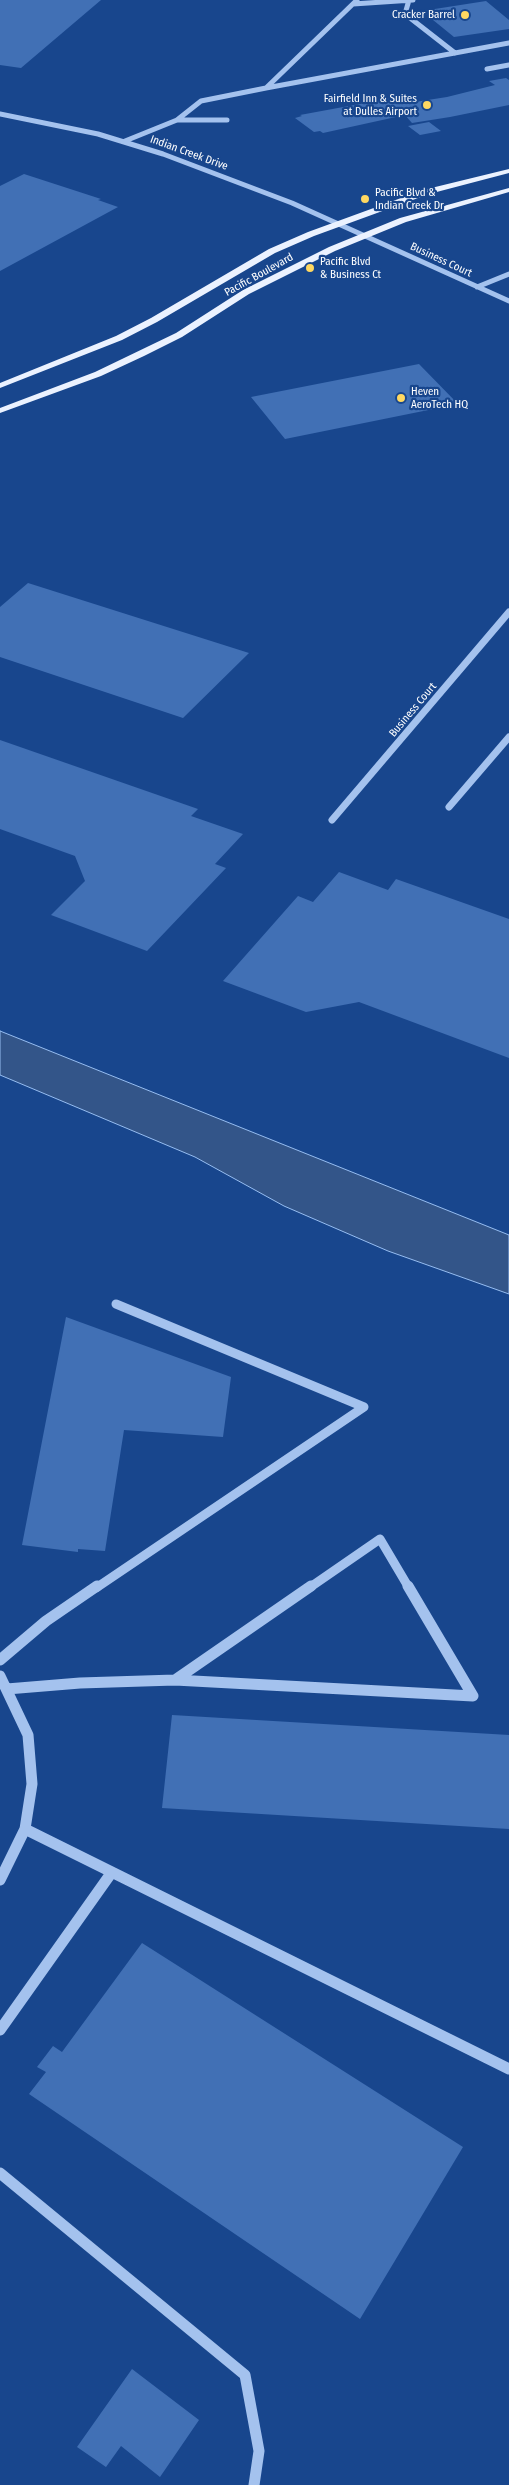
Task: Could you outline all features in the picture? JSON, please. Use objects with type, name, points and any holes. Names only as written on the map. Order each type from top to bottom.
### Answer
[{"type":"main road","name":"Pacific Boulevard","points":[[0,386],[118,338],[154,320],[272,251],[338,223],[426,192],[509,170]]},
{"type":"main road","name":"Pacific Boulevard","points":[[0,412],[141,354],[179,335],[246,292],[332,248],[438,209],[509,190]]},
{"type":"street","points":[[266,88],[357,0]]},
{"type":"street","points":[[353,4],[410,0],[405,14],[454,53]]},
{"type":"street","points":[[176,120],[201,101],[509,43]]},
{"type":"street","points":[[487,69],[509,65]]},
{"type":"street","name":"Indian Creek Drive","points":[[0,114],[65,126],[125,141],[240,182],[365,235]]},
{"type":"street","points":[[125,141],[176,120],[227,120]]},
{"type":"street","name":"Business Court","points":[[365,235],[509,301]]},
{"type":"street","points":[[476,287],[509,274]]},
{"type":"street","name":"Business Court","points":[[332,820],[509,612]]},
{"type":"street","points":[[448,807],[509,737]]},
{"type":"street","points":[[0,1660],[46,1621],[364,1407],[116,1304]]},
{"type":"street","points":[[7,1690],[80,1683],[175,1680],[472,1696],[380,1539],[175,1680]]},
{"type":"street","points":[[0,1676],[28,1735],[32,1784],[25,1829],[0,1880]]},
{"type":"street","points":[[25,1829],[509,2070]]},
{"type":"street","points":[[0,2030],[112,1872]]},
{"type":"street","points":[[0,2173],[202,2337],[245,2375],[259,2452],[254,2485]]},
{"type":"water","points":[[0,1031],[509,1235],[509,1294],[388,1251],[284,1206],[195,1157],[0,1075]]},
{"type":"building","points":[[0,0],[101,0],[21,68],[0,65]]},
{"type":"building","name":"Cracker Barrel","points":[[486,1],[509,20],[509,29],[454,37],[422,11]]},
{"type":"building","name":"Fairfield Inn & Suites at Dulles Airport","points":[[506,78],[509,80],[509,105],[450,117],[412,123],[405,115],[323,133],[320,131],[314,132],[295,118],[302,116],[300,115],[392,98],[402,104],[447,97],[495,85],[489,81]]},
{"type":"building","points":[[429,122],[441,131],[420,135],[408,126]]},
{"type":"building","points":[[24,174],[101,199],[98,200],[118,207],[0,271],[0,186]]},
{"type":"building","points":[[419,364],[458,404],[285,439],[251,397]]},
{"type":"building","points":[[28,583],[249,653],[183,718],[0,657],[0,607]]},
{"type":"building","points":[[0,740],[198,809],[191,816],[243,834],[215,864],[226,868],[147,951],[51,915],[85,881],[75,856],[0,829]]},
{"type":"building","points":[[339,872],[388,890],[396,879],[509,919],[509,1058],[359,1002],[306,1012],[223,981],[298,896],[313,902]]},
{"type":"building","points":[[66,1317],[231,1377],[223,1437],[124,1430],[105,1551],[78,1549],[78,1552],[22,1545]]},
{"type":"building","points":[[172,1715],[509,1735],[509,1829],[162,1808]]},
{"type":"building","points":[[142,1943],[463,2147],[360,2319],[29,2094],[46,2072],[37,2067],[53,2046],[62,2052]]},
{"type":"building","points":[[132,2369],[199,2420],[160,2477],[121,2446],[106,2467],[77,2447]]},
{"type":"place","name":"Cracker Barrel","points":[[465,15]]},
{"type":"place","name":"Fairfield Inn & Suites at Dulles Airport","points":[[427,105]]},
{"type":"place","name":"Pacific Blvd & Indian Creek Dr","points":[[365,199]]},
{"type":"place","name":"Pacific Blvd & Business Ct","points":[[310,268]]},
{"type":"place","name":"Heven AeroTech HQ","points":[[401,398]]}]
